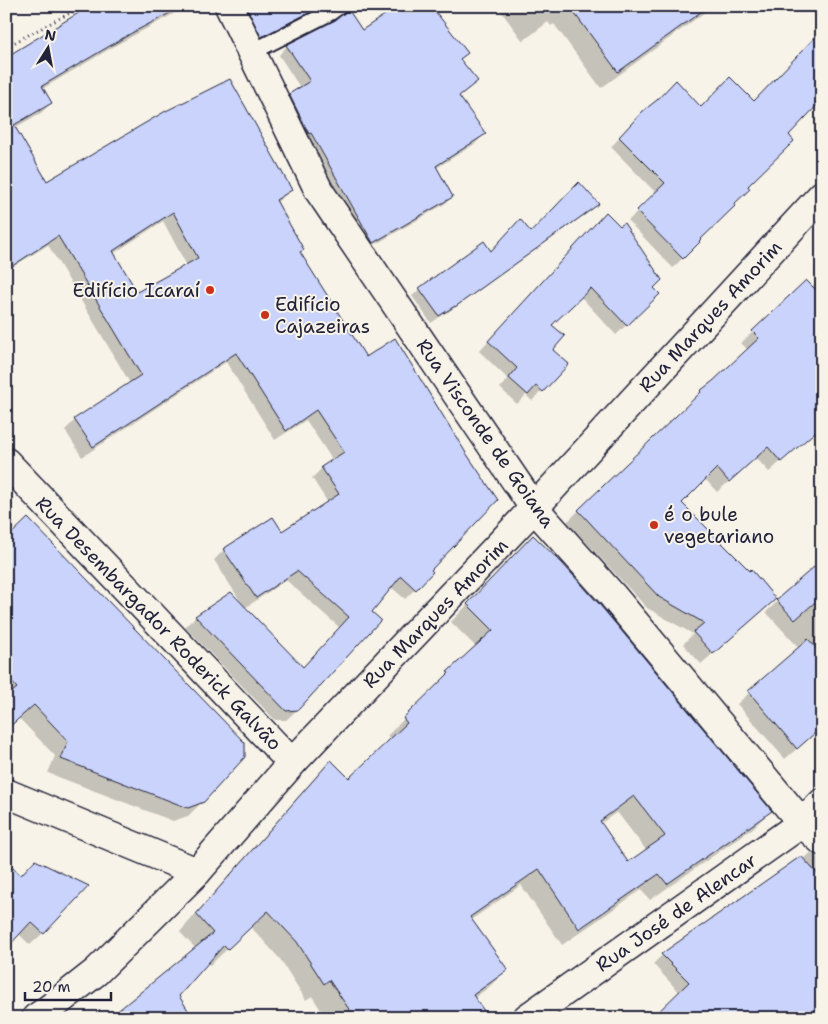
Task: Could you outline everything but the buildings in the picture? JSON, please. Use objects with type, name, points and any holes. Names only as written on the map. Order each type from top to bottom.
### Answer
[{"type":"street","name":"Rua Visconde de Goiana","points":[[229,6],[319,191],[534,508],[612,595],[812,832]]},
{"type":"street","name":"Rua Marques Amorim","points":[[36,1018],[96,972],[197,872],[292,763],[534,508],[822,194]]},
{"type":"street","name":"Rua Desembargador Roderick Galvão","points":[[6,462],[292,763]]},
{"type":"street","points":[[6,793],[197,872]]},
{"type":"street","name":"Rua José de Alencar","points":[[528,1018],[812,832],[822,803]]},
{"type":"lane","points":[[252,52],[331,12],[339,6]]},
{"type":"path","points":[[6,47],[83,6]]},
{"type":"place","name":"Edifício Icaraí","points":[[210,290]]},
{"type":"place","name":"Edifício Cajazeiras","points":[[265,315]]},
{"type":"place","name":"é o bule vegetariano","points":[[654,525]]}]
